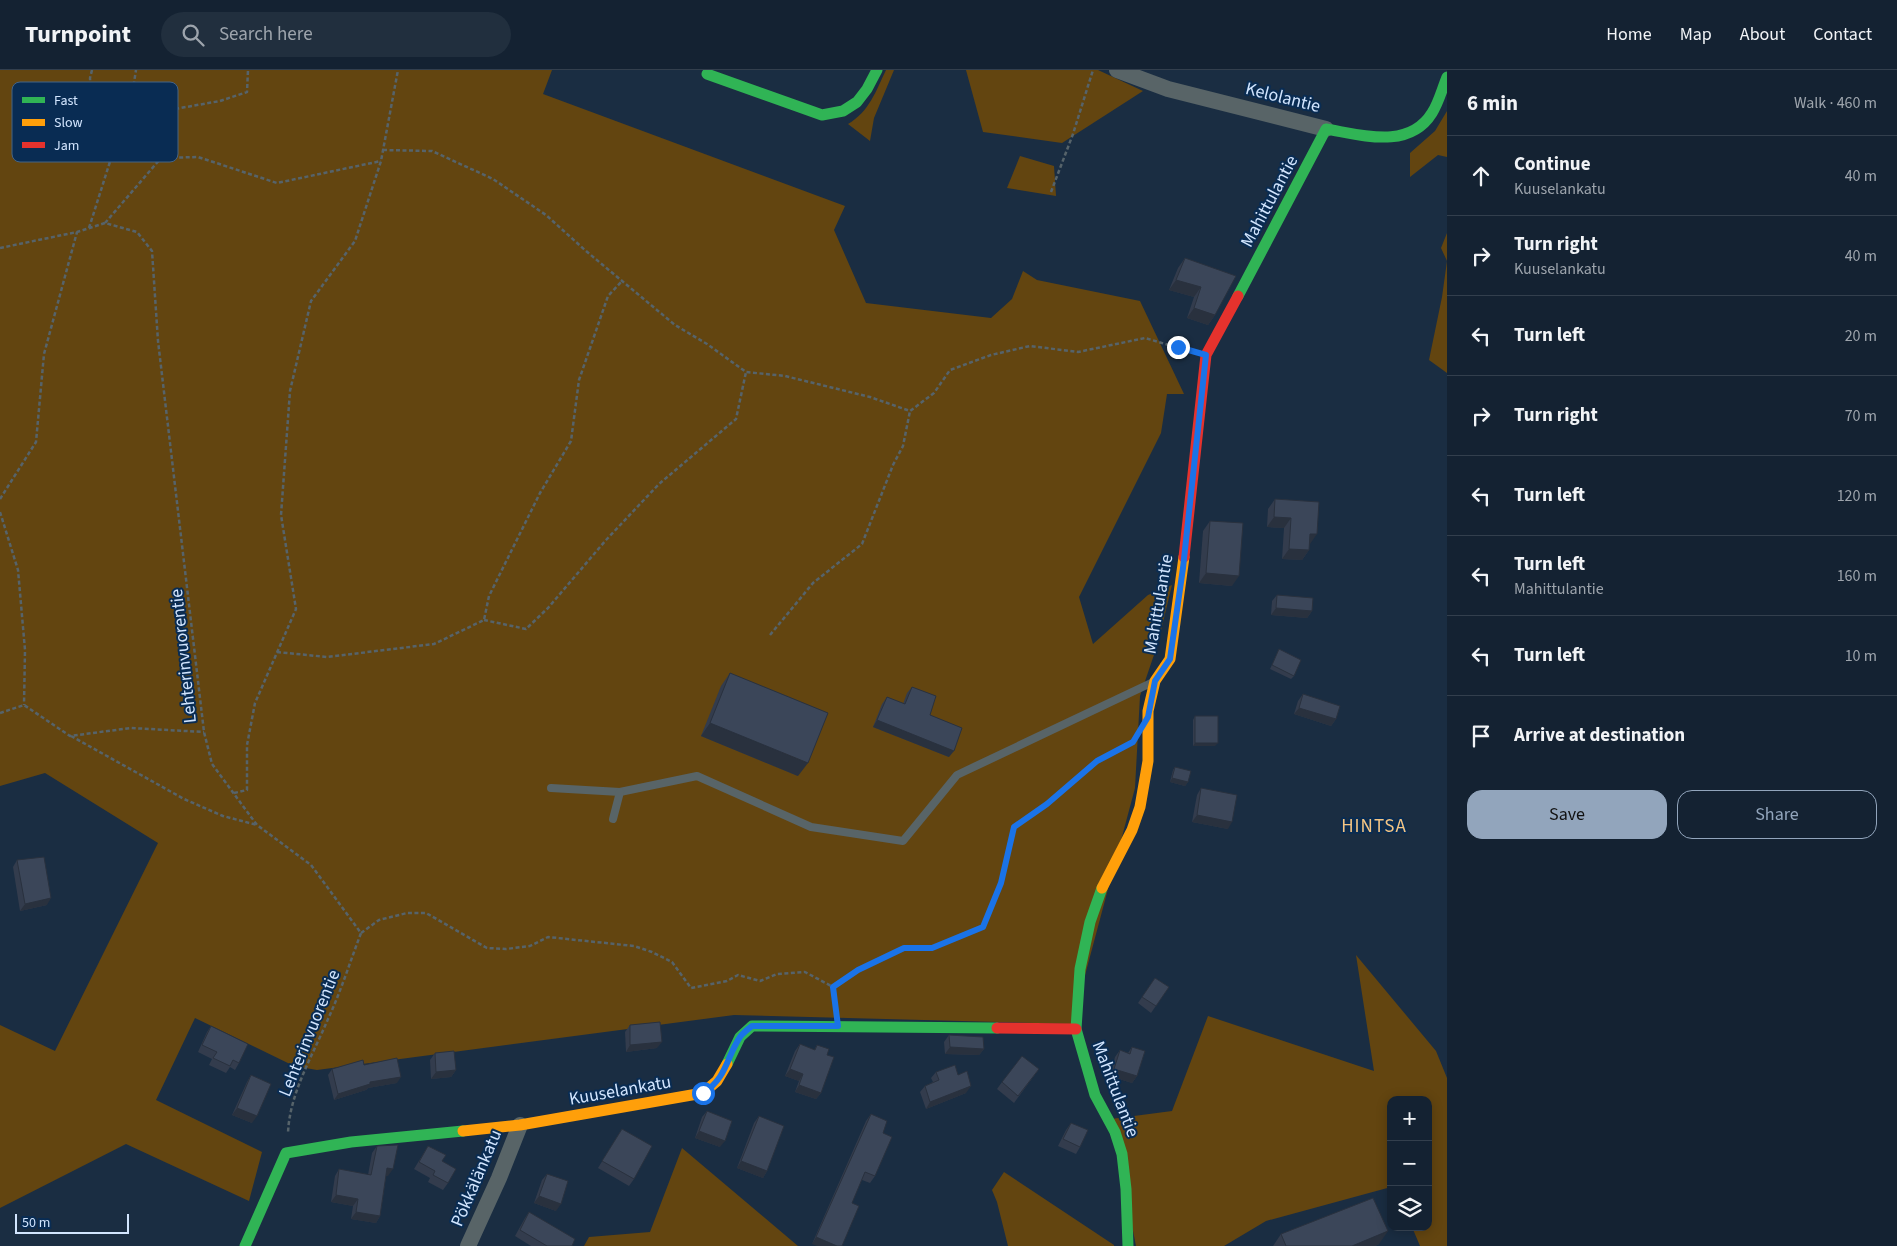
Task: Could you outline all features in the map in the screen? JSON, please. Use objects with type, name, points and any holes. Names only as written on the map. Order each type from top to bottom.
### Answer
[{"type":"street","points":[[707,74],[822,115],[840,113],[855,104],[866,92],[877,70]]},
{"type":"street","name":"Kelolantie","points":[[1116,70],[1168,89],[1326,128]]},
{"type":"street","points":[[1326,128],[1390,138],[1415,132],[1431,116],[1447,77]]},
{"type":"street","name":"Mahittulantie","points":[[1128,1246],[1126,1189],[1122,1154],[1115,1132],[1095,1095],[1085,1066],[1076,1029],[1080,969],[1090,922],[1102,886],[1132,830],[1140,807],[1148,761],[1148,712],[1155,681],[1170,659],[1183,568],[1206,355],[1326,128]]},
{"type":"street","name":"Kuuselankatu","points":[[286,1153],[351,1142],[520,1126],[703,1093],[720,1078],[740,1036],[752,1026],[1076,1029]]},
{"type":"street","name":"Pökkälänkatu","points":[[468,1246],[520,1126]]},
{"type":"street","points":[[245,1246],[286,1153]]},
{"type":"lane","points":[[552,788],[620,792],[697,776],[811,826],[903,841],[957,775],[1155,681]]},
{"type":"lane","points":[[613,819],[620,792]]},
{"type":"path","points":[[178,108],[220,101],[247,92],[248,70]]},
{"type":"path","points":[[234,793],[247,790],[247,745],[255,704],[296,609],[281,515],[290,391],[311,301],[355,241],[381,161],[398,70]]},
{"type":"path","points":[[1051,192],[1073,134],[1093,70]]},
{"type":"path","points":[[383,150],[432,150],[493,179],[546,215],[675,325],[707,344],[746,372],[785,376],[870,398],[910,411]]},
{"type":"path","points":[[178,158],[198,157],[277,183],[381,161]]},
{"type":"path","points":[[89,228],[110,162]]},
{"type":"path","points":[[0,248],[77,232],[104,223],[157,162]]},
{"type":"path","name":"Lehterinvuorentie","points":[[104,223],[137,232],[152,251],[158,341],[204,732],[212,764],[257,825],[311,865],[361,933],[330,1017],[306,1070],[289,1116],[286,1153]]},
{"type":"path","points":[[0,499],[36,442],[44,354],[77,232]]},
{"type":"path","points":[[484,620],[489,596],[540,493],[571,441],[579,380],[608,296],[622,281]]},
{"type":"path","points":[[770,634],[813,583],[862,544],[893,465],[903,446],[910,411],[934,394],[950,370],[991,355],[1030,346],[1078,352],[1145,338],[1206,355]]},
{"type":"path","points":[[277,652],[327,657],[434,644],[484,620],[526,629],[548,608],[606,540],[659,484],[736,419],[746,372]]},
{"type":"path","points":[[0,512],[18,570],[25,650],[24,704]]},
{"type":"path","points":[[0,713],[24,704]]},
{"type":"path","points":[[24,704],[70,736],[134,772],[222,816],[257,825]]},
{"type":"path","points":[[70,736],[130,728],[204,732]]},
{"type":"path","points":[[833,987],[858,970],[904,948],[932,948],[983,927],[1001,883],[1014,827],[1047,804],[1097,761],[1133,742]]},
{"type":"path","points":[[361,933],[379,920],[407,913],[426,913],[487,948],[506,950],[530,946],[548,937],[634,946],[672,962],[691,988],[727,981],[738,975],[760,981],[777,974],[805,972],[833,987]]},
{"type":"path","points":[[833,987],[838,1026]]},
{"type":"shaded area","points":[[0,70],[552,70],[543,94],[845,206],[834,230],[866,303],[991,318],[1012,299],[1023,271],[1037,280],[1140,301],[1184,394],[1167,394],[1161,433],[1079,597],[1093,644],[1148,595],[1172,585],[1158,643],[1140,696],[1135,788],[1072,1024],[734,1015],[317,1070],[294,1066],[195,1018],[156,1100],[262,1152],[249,1201],[126,1144],[0,1208],[0,1025],[55,1051],[158,843],[45,773],[0,786]]},
{"type":"shaded area","points":[[886,70],[894,70],[874,118],[870,141],[848,124],[867,107]]},
{"type":"shaded area","points":[[966,70],[1098,70],[1143,91],[1062,143],[983,132]]},
{"type":"shaded area","points":[[1447,111],[1447,157],[1438,155],[1410,177],[1410,153],[1435,131]]},
{"type":"shaded area","points":[[1020,156],[1054,166],[1056,196],[1007,188]]},
{"type":"shaded area","points":[[1447,233],[1447,261],[1441,248]]},
{"type":"shaded area","points":[[1447,261],[1447,373],[1429,360],[1442,297]]},
{"type":"shaded area","points":[[1356,955],[1436,1051],[1447,1078],[1447,1246],[1420,1246],[1414,1231],[1432,1231],[1432,1096],[1387,1096],[1387,1188],[1266,1221],[1224,1246],[1136,1246],[1111,1119],[1172,1111],[1208,1016],[1374,1071]]},
{"type":"shaded area","points":[[682,1148],[798,1246],[584,1246],[589,1237],[650,1232]]},
{"type":"shaded area","points":[[1004,1172],[1114,1246],[1008,1246],[997,1202],[992,1190]]},
{"type":"building","points":[[1185,258],[1236,276],[1215,315],[1194,308],[1201,287],[1176,280]]},
{"type":"building","points":[[1275,499],[1319,502],[1317,534],[1310,534],[1309,550],[1289,549],[1291,518],[1274,517]]},
{"type":"building","points":[[1210,521],[1243,523],[1239,576],[1206,573]]},
{"type":"building","points":[[1277,595],[1313,598],[1312,611],[1276,608]]},
{"type":"building","points":[[1279,649],[1301,660],[1294,676],[1272,665]]},
{"type":"building","points":[[730,673],[828,713],[808,763],[710,723]]},
{"type":"building","points":[[912,687],[936,696],[930,715],[962,728],[954,751],[877,720],[887,697],[905,704]]},
{"type":"building","points":[[1303,694],[1340,706],[1336,719],[1299,708]]},
{"type":"building","points":[[1195,716],[1218,716],[1218,743],[1195,743]]},
{"type":"building","points":[[1175,767],[1191,771],[1188,782],[1172,778]]},
{"type":"building","points":[[1201,788],[1237,795],[1232,822],[1197,815]]},
{"type":"building","points":[[44,857],[51,898],[25,904],[17,860]]},
{"type":"building","points":[[1155,978],[1169,987],[1156,1006],[1142,997]]},
{"type":"building","points":[[660,1022],[662,1042],[630,1045],[630,1025]]},
{"type":"building","points":[[211,1026],[248,1044],[239,1063],[233,1060],[230,1066],[213,1058],[217,1052],[202,1045]]},
{"type":"building","points":[[949,1035],[983,1037],[984,1049],[950,1047]]},
{"type":"building","points":[[800,1044],[815,1050],[817,1045],[829,1049],[827,1055],[834,1057],[821,1093],[799,1085],[803,1074],[790,1069]]},
{"type":"building","points":[[1132,1047],[1145,1051],[1137,1076],[1114,1069],[1120,1050],[1130,1054]]},
{"type":"building","points":[[454,1051],[456,1070],[436,1072],[435,1053]]},
{"type":"building","points":[[1022,1056],[1039,1069],[1018,1096],[1002,1082]]},
{"type":"building","points":[[397,1058],[401,1077],[370,1082],[370,1084],[338,1094],[332,1069],[363,1060],[364,1065]]},
{"type":"building","points":[[955,1065],[958,1075],[967,1071],[971,1086],[930,1102],[925,1086],[939,1080],[936,1072]]},
{"type":"building","points":[[251,1075],[271,1084],[257,1116],[237,1108]]},
{"type":"building","points":[[707,1111],[732,1121],[725,1141],[699,1131]]},
{"type":"building","points":[[871,1114],[887,1121],[883,1133],[892,1137],[875,1176],[865,1172],[852,1203],[859,1206],[842,1246],[837,1246],[816,1237]]},
{"type":"building","points":[[759,1116],[784,1126],[767,1171],[741,1161]]},
{"type":"building","points":[[1071,1123],[1088,1130],[1080,1147],[1063,1139]]},
{"type":"building","points":[[622,1129],[652,1146],[634,1179],[602,1161]]},
{"type":"building","points":[[398,1145],[393,1169],[387,1168],[380,1216],[356,1212],[358,1199],[336,1195],[339,1169],[371,1175],[377,1146]]},
{"type":"building","points":[[428,1146],[446,1155],[442,1161],[456,1169],[448,1183],[433,1175],[435,1171],[419,1162]]},
{"type":"building","points":[[547,1174],[568,1181],[561,1204],[539,1196]]},
{"type":"building","points":[[1373,1198],[1388,1231],[1352,1246],[1286,1246],[1281,1234]]},
{"type":"building","points":[[529,1212],[575,1239],[572,1246],[547,1246],[520,1230]]},
{"type":"traffic: fast","points":[[707,74],[822,115],[843,111],[857,102],[867,89],[877,70]]},
{"type":"traffic: fast","points":[[1238,296],[1326,129],[1384,137],[1398,136],[1411,132],[1422,125],[1432,113],[1447,77]]},
{"type":"traffic: fast","points":[[1102,888],[1090,922],[1080,969],[1076,1029],[1095,1095],[1115,1132],[1122,1154],[1126,1189],[1128,1246]]},
{"type":"traffic: fast","points":[[727,1064],[740,1037],[752,1026],[997,1028]]},
{"type":"traffic: fast","points":[[245,1246],[286,1153],[351,1142],[463,1131]]},
{"type":"traffic: slow","points":[[1102,888],[1132,830],[1140,807],[1148,761],[1148,711],[1155,681],[1170,659],[1184,557]]},
{"type":"traffic: slow","points":[[463,1131],[520,1125],[703,1093],[717,1081],[727,1064]]},
{"type":"traffic: jam","points":[[1184,557],[1206,355],[1238,296]]},
{"type":"traffic: jam","points":[[997,1028],[1076,1029]]},
{"type":"district","name":"HINTSA","points":[[1374,825]]},
{"type":"route","points":[[703,1093],[720,1078],[740,1036],[752,1026],[838,1026],[833,987],[858,970],[904,948],[932,948],[983,927],[1001,883],[1014,827],[1047,804],[1097,761],[1133,742],[1148,717],[1155,681],[1170,659],[1183,568],[1206,355],[1178,347]]}]
